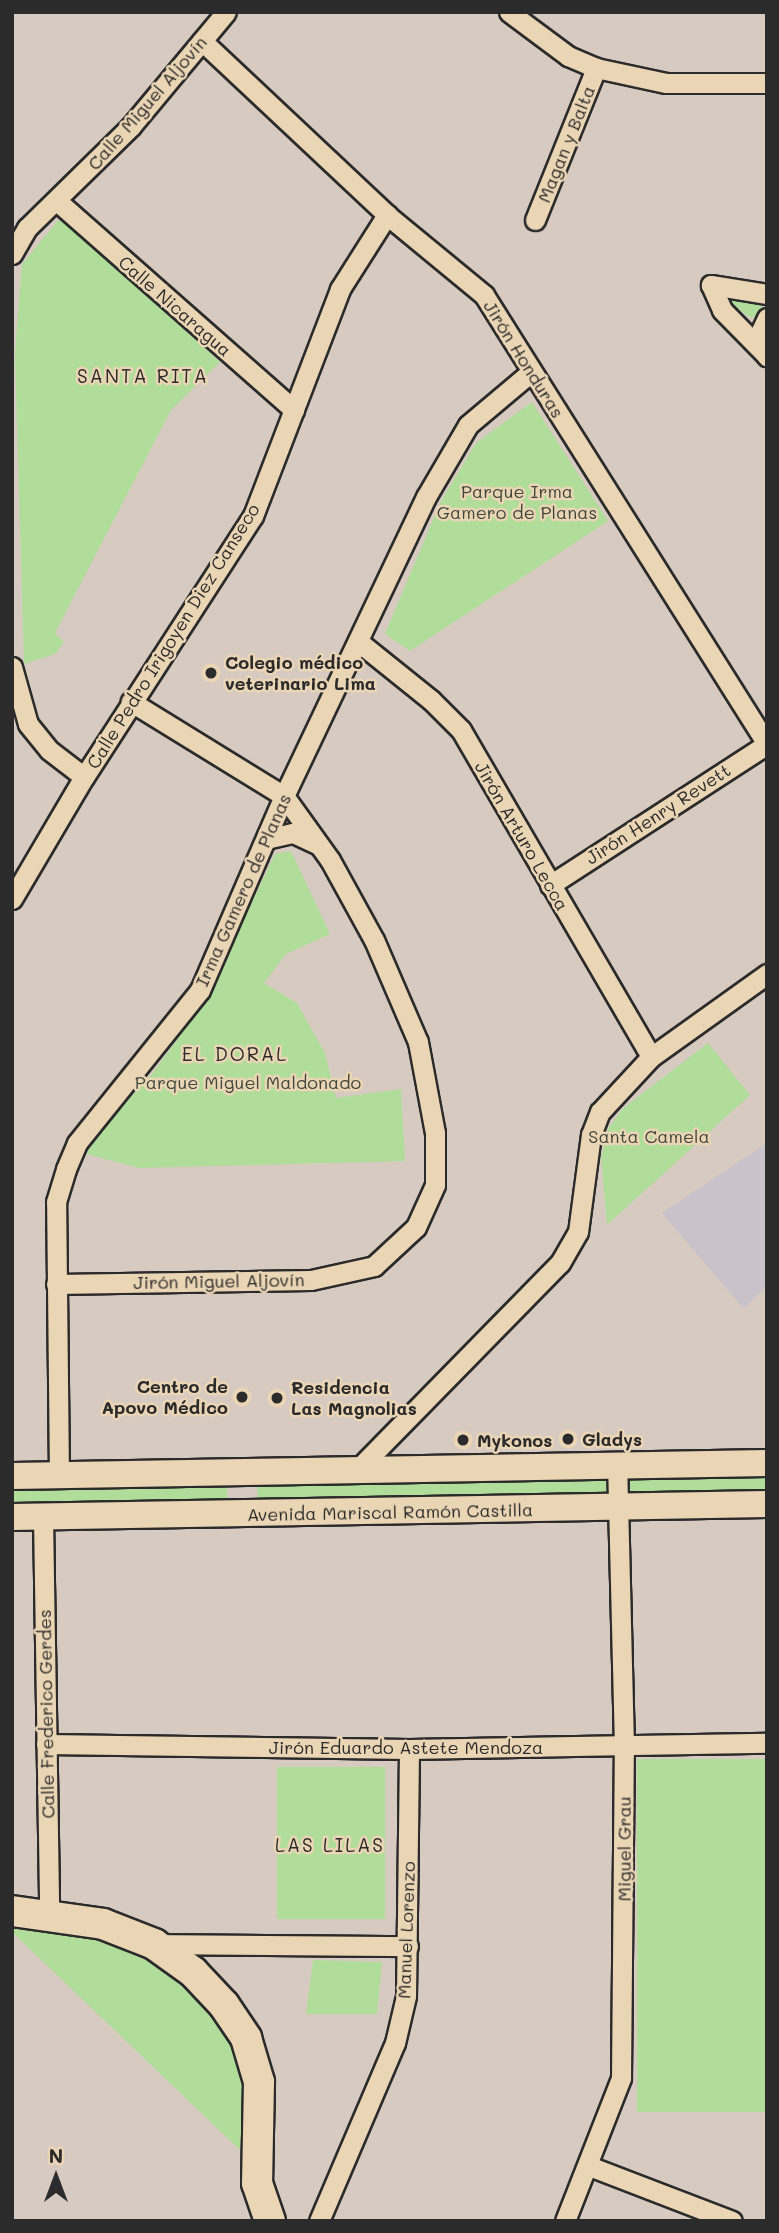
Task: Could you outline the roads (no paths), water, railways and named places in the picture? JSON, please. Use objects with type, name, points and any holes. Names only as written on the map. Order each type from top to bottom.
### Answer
[{"type":"main road","points":[[12,1476],[767,1463]]},
{"type":"main road","points":[[239,1472],[241,1515]]},
{"type":"main road","name":"Avenida Mariscal Ramón Castilla","points":[[12,1517],[767,1504]]},
{"type":"main road","points":[[12,1911],[49,1913],[103,1924],[154,1944],[193,1972],[246,2038],[259,2082],[257,2183],[270,2221]]},
{"type":"street","name":"Calle Miguel Aljovín","points":[[12,254],[27,228],[131,126],[226,12]]},
{"type":"street","points":[[509,12],[568,56],[596,68],[666,83],[767,83]]},
{"type":"street","name":"Jirón Honduras","points":[[202,41],[387,215],[484,295],[767,744]]},
{"type":"street","name":"Magan y Balta","points":[[535,220],[596,68]]},
{"type":"street","name":"Calle Nicaragua","points":[[57,201],[293,410]]},
{"type":"street","name":"Calle Pedro Irigoyen Diez Canseco","points":[[12,899],[131,702],[253,516],[340,289],[387,215]]},
{"type":"street","points":[[767,294],[710,285],[722,310],[767,356]]},
{"type":"street","points":[[767,318],[761,331],[767,356]]},
{"type":"street","name":"Irma Gamero de Planas","points":[[59,1476],[56,1202],[78,1143],[200,990],[284,796],[360,643],[426,497],[468,425],[531,373]]},
{"type":"street","name":"Jirón Arturo Lecca","points":[[360,643],[431,700],[461,730],[651,1057]]},
{"type":"street","points":[[12,667],[28,724],[49,750],[84,777]]},
{"type":"street","name":"Jirón Miguel Aljovín","points":[[56,1283],[311,1280],[374,1266],[416,1227],[435,1185],[435,1133],[418,1042],[374,940],[319,845],[284,796],[131,702]]},
{"type":"street","name":"Jirón Henry Revett","points":[[550,885],[767,744]]},
{"type":"street","points":[[266,839],[293,833],[319,845]]},
{"type":"street","points":[[357,1470],[560,1263],[578,1232],[591,1135],[600,1112],[651,1057],[767,974]]},
{"type":"street","name":"Miguel Grau","points":[[565,2221],[589,2166],[621,2078],[624,1746],[617,1466]]},
{"type":"street","name":"Calle Frederico Gerdes","points":[[43,1516],[49,1913]]},
{"type":"street","name":"Jirón Eduardo Astete Mendoza","points":[[46,1744],[409,1749],[767,1743]]},
{"type":"street","name":"Manuel Lorenzo","points":[[319,2221],[394,2043],[406,1996],[409,1749]]},
{"type":"street","points":[[154,1944],[408,1946]]},
{"type":"street","points":[[589,2166],[732,2221]]},
{"type":"place","name":"Colegio médico veterinario Lima","points":[[211,673]]},
{"type":"place","name":"Centro de Apovo Médico","points":[[242,1397]]},
{"type":"place","name":"Residencia Las Magnolias","points":[[277,1398]]},
{"type":"place","name":"Gladys","points":[[568,1439]]},
{"type":"place","name":"Mykonos","points":[[463,1440]]},
{"type":"district","name":"SANTA RITA","points":[[143,376]]},
{"type":"district","name":"EL DORAL","points":[[235,1054]]},
{"type":"district","name":"LAS LILAS","points":[[330,1845]]},
{"type":"park label","name":"Parque Irma Gamero de Planas","points":[[517,502]]},
{"type":"park label","name":"Parque Miguel Maldonado","points":[[248,1082]]},
{"type":"park label","name":"Santa Camela","points":[[649,1136]]}]
